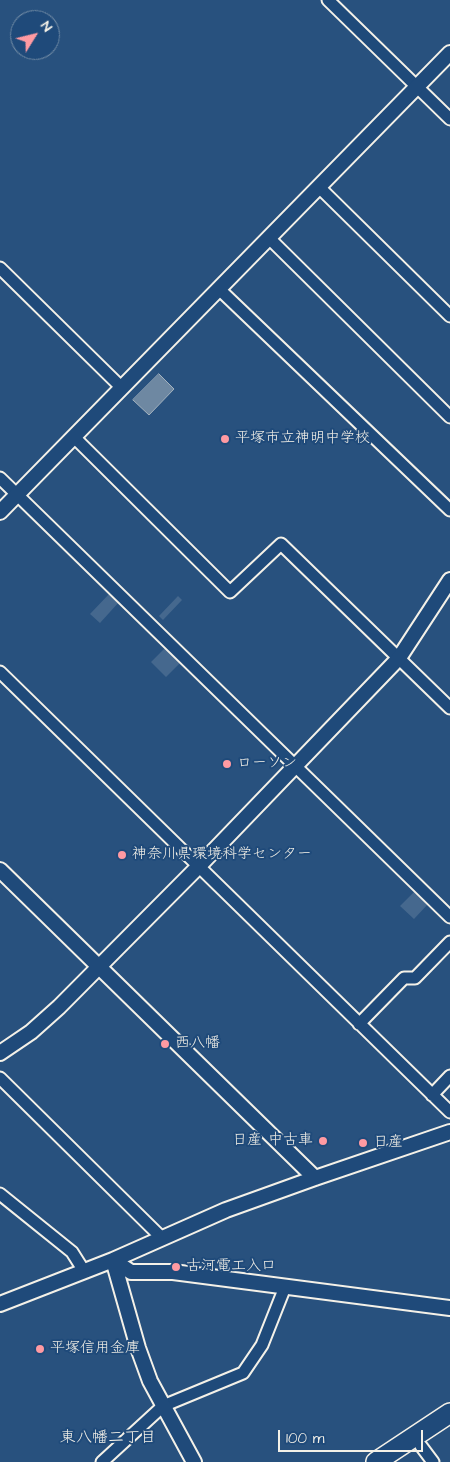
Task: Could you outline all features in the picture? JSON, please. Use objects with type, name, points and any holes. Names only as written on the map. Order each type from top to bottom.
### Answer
[{"type":"highway","points":[[376,1462],[450,1413]]},
{"type":"highway","points":[[397,1462],[450,1428]]},
{"type":"street","points":[[328,0],[450,119]]},
{"type":"street","points":[[0,512],[450,53]]},
{"type":"street","points":[[319,187],[450,316]]},
{"type":"street","points":[[269,238],[450,417]]},
{"type":"street","points":[[0,268],[122,388]]},
{"type":"street","points":[[219,289],[450,510]]},
{"type":"street","points":[[74,437],[230,592],[282,544],[450,708]]},
{"type":"street","points":[[0,478],[450,917]]},
{"type":"street","points":[[0,1053],[31,1032],[99,968],[399,658],[450,580]]},
{"type":"street","points":[[0,672],[450,1112]]},
{"type":"street","points":[[0,870],[314,1178]]},
{"type":"street","points":[[359,1024],[404,978],[415,978],[450,942]]},
{"type":"street","points":[[432,1095],[450,1076]]},
{"type":"street","points":[[0,1078],[162,1238]]},
{"type":"street","points":[[0,1304],[113,1260],[226,1210],[450,1132]]},
{"type":"street","points":[[0,1194],[72,1252],[84,1272]]},
{"type":"street","points":[[113,1260],[131,1272],[173,1272],[450,1308]]},
{"type":"street","points":[[113,1260],[138,1348],[150,1381],[194,1462]]},
{"type":"street","points":[[102,1462],[163,1406],[243,1373],[262,1344],[285,1286]]},
{"type":"street","points":[[421,1446],[434,1462]]},
{"type":"shaded area","points":[[159,374],[174,389],[149,415],[133,400]]},
{"type":"shaded area","points":[[110,593],[119,602],[100,623],[90,614]]},
{"type":"shaded area","points":[[178,596],[182,600],[163,620],[159,616]]},
{"type":"shaded area","points":[[166,647],[181,662],[166,677],[151,662]]},
{"type":"shaded area","points":[[415,891],[428,904],[414,919],[400,906]]},
{"type":"place","name":"平塚市立神明中学校","points":[[225,439]]},
{"type":"place","name":"ローソン","points":[[227,764]]},
{"type":"place","name":"神奈川県環境科学センター","points":[[122,855]]},
{"type":"place","name":"西八幡","points":[[165,1044]]},
{"type":"place","name":"日産 中古車","points":[[323,1141]]},
{"type":"place","name":"日産","points":[[363,1143]]},
{"type":"place","name":"古河電工入口","points":[[176,1267]]},
{"type":"place","name":"平塚信用金庫","points":[[40,1349]]},
{"type":"district","name":"東八幡二丁目","points":[[108,1439]]}]
